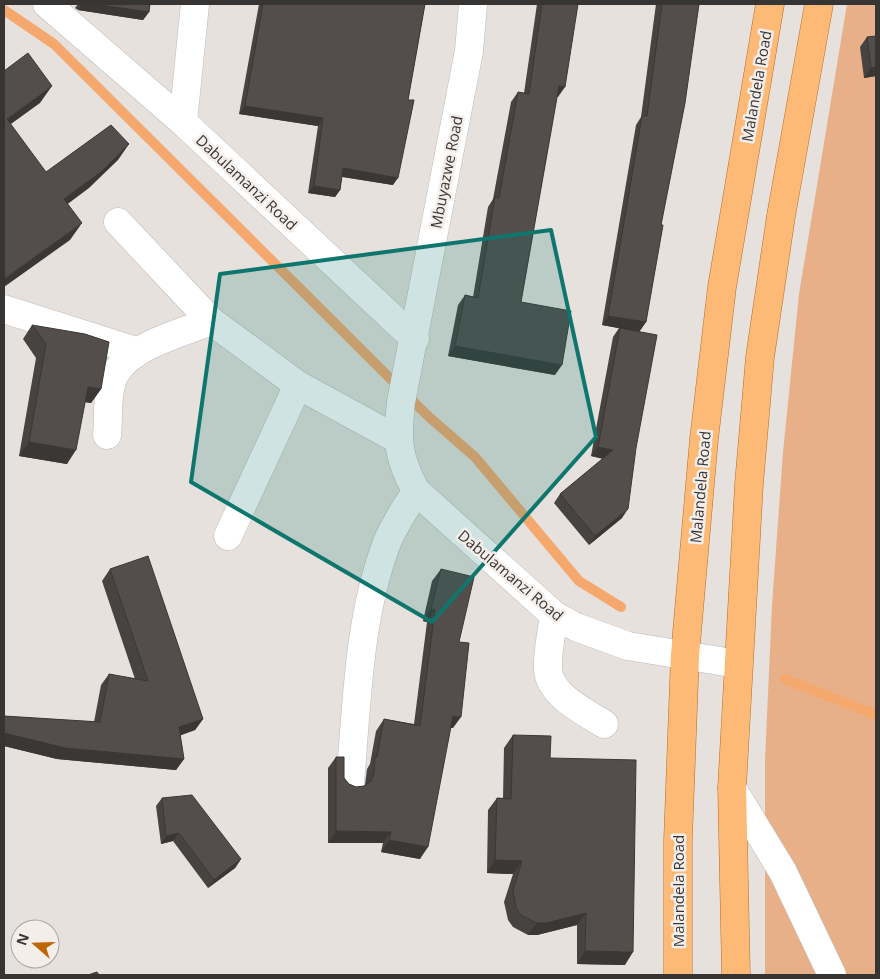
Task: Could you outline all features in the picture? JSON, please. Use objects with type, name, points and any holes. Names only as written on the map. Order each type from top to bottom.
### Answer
[{"type":"main road","name":"Malandela Road","points":[[678,975],[678,840],[685,655],[704,439],[722,287],[770,4]]},
{"type":"main road","points":[[736,975],[732,788],[749,484],[760,357],[781,216],[819,4]]},
{"type":"street","name":"Dabulamanzi Road","points":[[47,4],[182,122],[415,339],[403,389],[397,439],[404,468],[416,491],[554,615],[576,627],[628,646],[738,664]]},
{"type":"street","points":[[182,122],[195,4]]},
{"type":"street","name":"Mbuyazwe Road","points":[[415,339],[469,51],[473,4]]},
{"type":"street","points":[[118,222],[211,321],[298,385],[397,439]]},
{"type":"street","points":[[4,308],[136,351]]},
{"type":"street","points":[[107,435],[110,392],[116,374],[136,351],[211,321]]},
{"type":"street","points":[[228,536],[298,385]]},
{"type":"street","points":[[350,783],[360,656],[374,583],[386,543],[416,491]]},
{"type":"street","points":[[554,615],[548,671],[555,688],[572,704],[604,724]]},
{"type":"street","points":[[732,788],[783,872],[832,975]]},
{"type":"highlighted area","points":[[551,230],[596,437],[432,622],[191,482],[220,274]]},
{"type":"shaded area","points":[[847,4],[876,4],[876,975],[765,975],[765,760],[772,605],[783,452],[799,294]]},
{"type":"building","points":[[93,4],[150,4],[149,12]]},
{"type":"building","points":[[263,4],[425,4],[408,100],[414,100],[398,178],[343,168],[340,190],[314,186],[323,118],[245,106]]},
{"type":"building","points":[[542,4],[578,4],[565,87],[559,86],[521,302],[571,311],[562,365],[455,346],[465,295],[478,298],[495,197],[499,198],[518,92],[529,94]]},
{"type":"building","points":[[662,4],[699,4],[685,103],[661,225],[663,225],[646,322],[608,316],[642,116],[647,116]]},
{"type":"building","points":[[876,36],[876,67],[871,68],[867,37]]},
{"type":"building","points":[[28,53],[52,86],[7,119],[46,172],[111,125],[129,144],[101,172],[64,199],[82,223],[4,279],[4,71]]},
{"type":"building","points":[[32,325],[85,334],[109,342],[101,389],[88,387],[76,450],[29,442],[46,344]]},
{"type":"building","points":[[620,328],[657,335],[636,448],[628,509],[595,536],[560,494],[613,450],[598,447]]},
{"type":"building","points":[[148,556],[203,719],[179,727],[184,759],[65,748],[4,733],[4,716],[100,722],[109,674],[148,681],[110,569]]},
{"type":"building","points":[[441,569],[474,577],[459,642],[469,643],[461,717],[453,716],[428,847],[389,840],[391,832],[336,831],[336,757],[344,757],[344,778],[349,784],[356,787],[364,786],[371,781],[374,773],[375,757],[377,757],[384,719],[420,726],[435,610],[431,609]]},
{"type":"building","points":[[513,735],[551,736],[550,758],[636,760],[633,952],[585,951],[586,913],[546,923],[537,923],[521,915],[516,908],[513,890],[522,861],[495,860],[497,798],[511,799]]},
{"type":"building","points":[[192,795],[241,859],[214,880],[179,833],[166,836],[162,798]]},
{"type":"building","points":[[97,972],[99,975],[88,975]]},
{"type":"waterway","points":[[4,10],[54,44],[428,416],[475,457],[579,581],[621,607]]},
{"type":"waterway","points":[[785,679],[876,715]]}]
